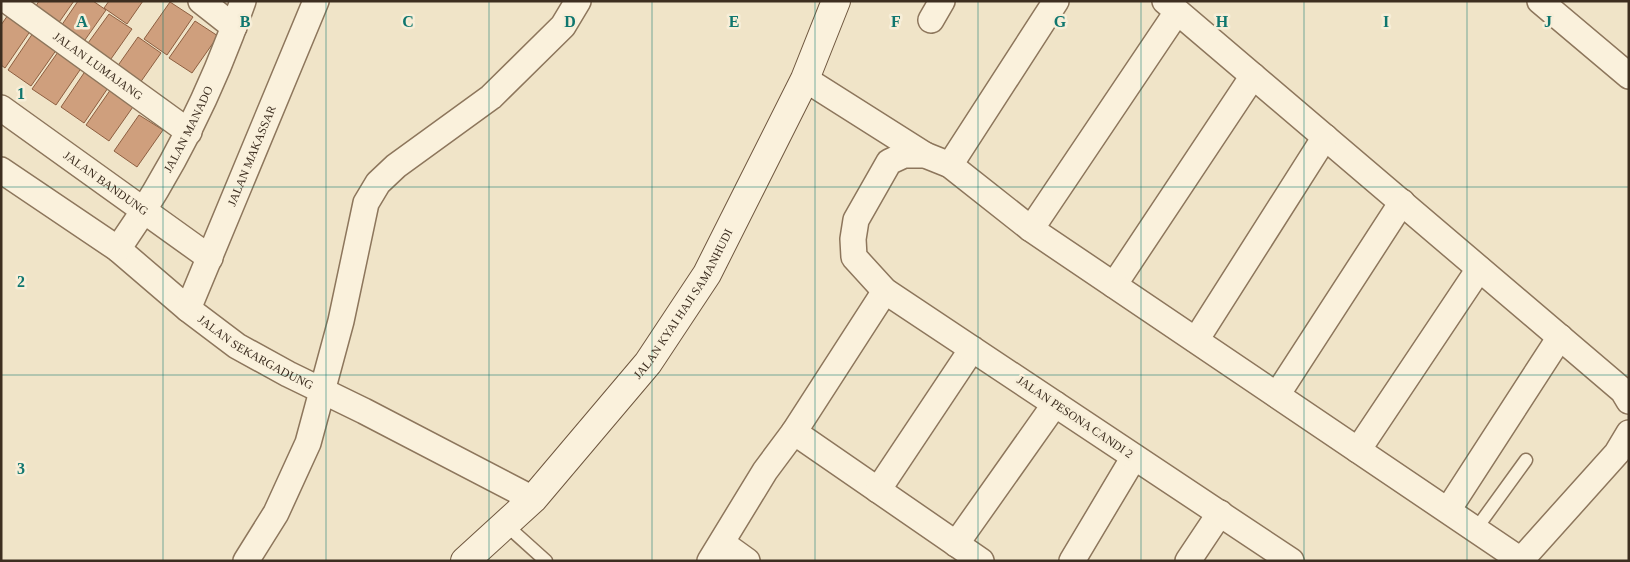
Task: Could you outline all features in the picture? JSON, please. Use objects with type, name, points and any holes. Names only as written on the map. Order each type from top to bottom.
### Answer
[{"type":"street","name":"JALAN LUMAJANG","points":[[8,1],[189,132]]},
{"type":"street","points":[[201,1],[234,26]]},
{"type":"street","name":"JALAN MANADO","points":[[118,249],[145,210],[189,132],[243,1]]},
{"type":"street","name":"JALAN MAKASSAR","points":[[188,310],[316,1]]},
{"type":"street","points":[[246,561],[276,513],[308,443],[326,394],[366,203],[378,183],[410,155],[492,97],[563,26],[578,1]]},
{"type":"street","name":"JALAN KYAI HAJI SAMANHUDI","points":[[464,561],[533,499],[648,363],[707,274],[805,79],[836,1]]},
{"type":"street","points":[[950,165],[1056,1]]},
{"type":"street","points":[[1540,1],[1629,76]]},
{"type":"street","points":[[1031,229],[1171,7],[1623,391],[1629,401]]},
{"type":"street","points":[[1114,285],[1254,76]]},
{"type":"street","points":[[805,79],[925,155],[950,165],[1031,229],[1522,560],[1617,453],[1629,433]]},
{"type":"street","name":"JALAN BANDUNG","points":[[1,108],[210,258]]},
{"type":"street","points":[[1196,340],[1325,137]]},
{"type":"street","name":"JALAN PESONA CANDI 2","points":[[925,155],[904,155],[889,162],[856,220],[853,239],[854,256],[863,269],[885,291],[1291,561]]},
{"type":"street","name":"JALAN SEKARGADUNG","points":[[1,170],[118,249],[188,310],[237,346],[326,394],[364,411],[533,499]]},
{"type":"street","points":[[1277,395],[1402,202]]},
{"type":"street","points":[[1358,450],[1479,268]]},
{"type":"street","points":[[747,561],[716,552],[765,471],[794,432],[885,291]]},
{"type":"street","points":[[1448,510],[1560,337]]},
{"type":"street","points":[[878,490],[972,349]]},
{"type":"street","points":[[956,544],[1055,404]]},
{"type":"street","points":[[794,432],[981,561]]},
{"type":"street","points":[[1072,561],[1134,456]]},
{"type":"street","points":[[1188,561],[1220,514]]},
{"type":"lane","points":[[1476,529],[1526,460]]},
{"type":"lane","points":[[506,525],[546,561]]},
{"type":"building","points":[[39,1],[74,1],[55,28],[32,12]]},
{"type":"building","points":[[78,1],[93,1],[106,10],[80,47],[57,32]]},
{"type":"building","points":[[109,1],[143,1],[127,24],[104,8]]},
{"type":"building","points":[[170,2],[193,17],[167,55],[144,39]]},
{"type":"building","points":[[109,14],[132,29],[106,66],[83,50]]},
{"type":"building","points":[[8,15],[31,30],[5,68],[1,65],[1,25]]},
{"type":"building","points":[[195,21],[218,36],[192,73],[169,58]]},
{"type":"building","points":[[33,33],[57,49],[31,86],[8,70]]},
{"type":"building","points":[[138,37],[161,53],[135,90],[112,74]]},
{"type":"building","points":[[58,52],[82,67],[56,105],[32,89]]},
{"type":"building","points":[[86,70],[110,85],[84,123],[61,107]]},
{"type":"building","points":[[111,89],[135,104],[109,141],[86,125]]},
{"type":"building","points":[[139,115],[163,130],[137,167],[114,151]]}]
